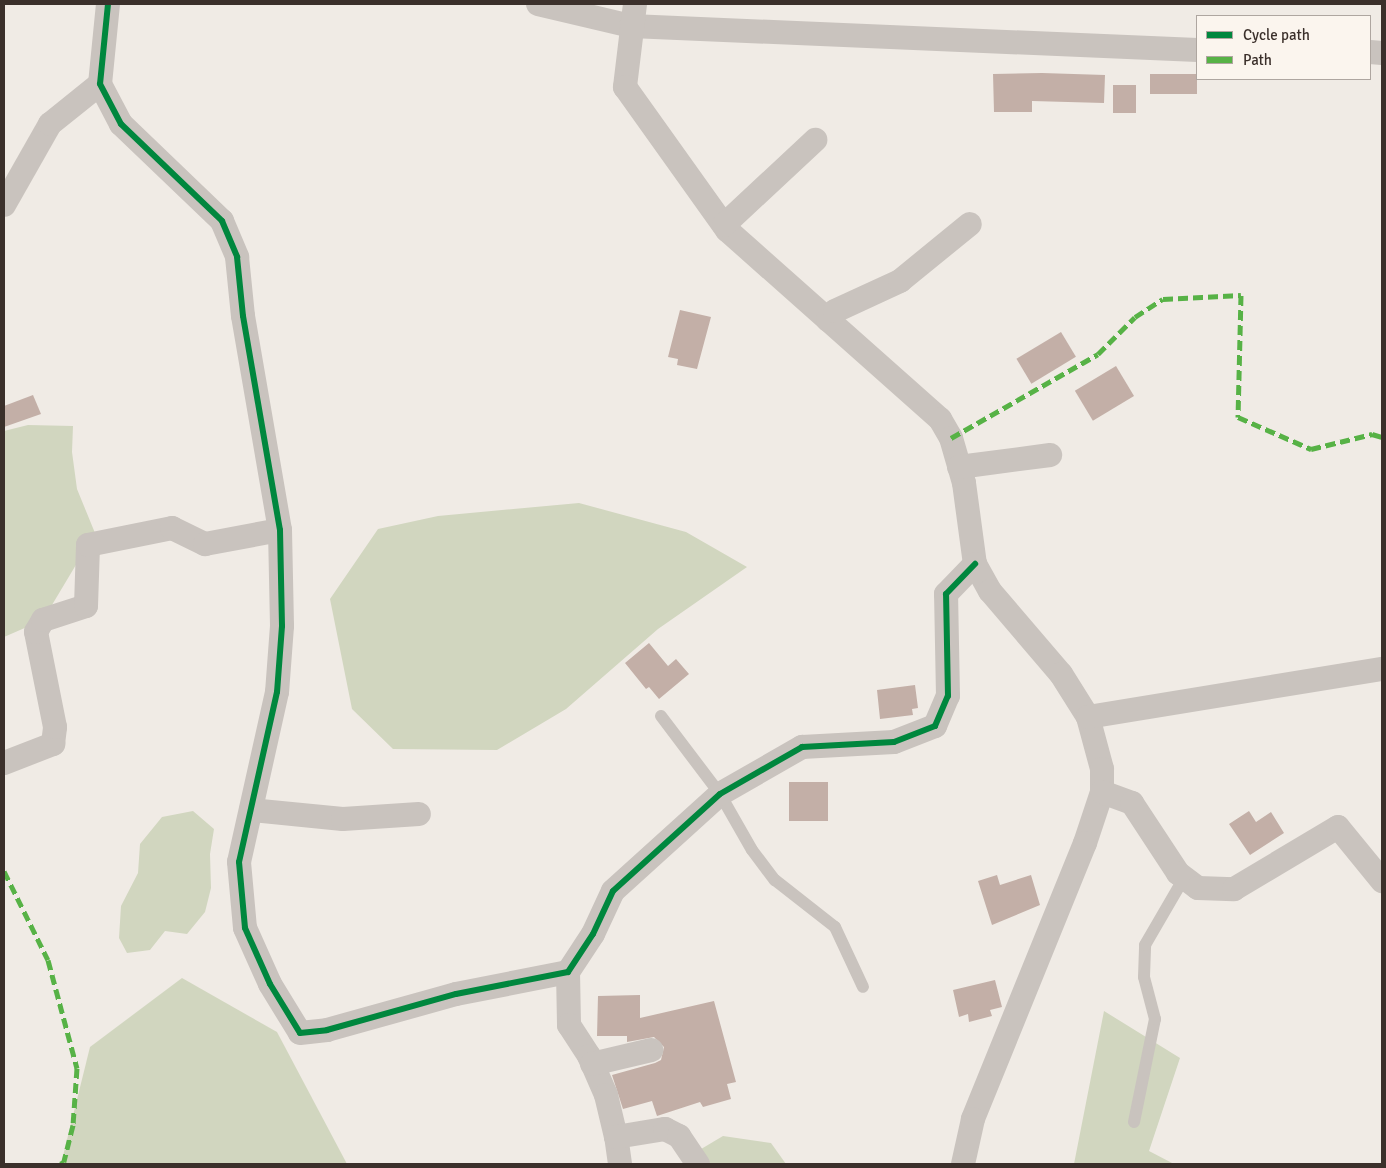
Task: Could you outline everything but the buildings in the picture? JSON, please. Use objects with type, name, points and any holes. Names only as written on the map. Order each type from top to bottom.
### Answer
[{"type":"street","points":[[108,4],[100,84],[121,124],[222,221],[237,257],[243,316],[280,530],[282,626],[277,692],[239,862],[245,928],[270,984],[300,1033],[327,1030],[456,994],[568,972]]},
{"type":"street","points":[[538,4],[633,15],[1196,50]]},
{"type":"street","points":[[633,15],[625,87],[724,225],[940,419],[951,438],[959,467],[975,564],[990,591],[1060,674],[1088,717],[1102,770],[1102,792],[1085,843],[973,1119],[963,1164]]},
{"type":"street","points":[[4,205],[50,124],[100,84]]},
{"type":"street","points":[[724,225],[815,140]]},
{"type":"street","points":[[828,320],[834,311],[900,281],[970,224]]},
{"type":"street","points":[[959,467],[1050,455]]},
{"type":"street","points":[[4,763],[53,744],[55,727],[36,632],[43,620],[86,606],[88,545],[172,528],[205,544],[280,530]]},
{"type":"street","points":[[620,1164],[606,1095],[592,1064],[569,1024],[568,972],[593,934],[612,891],[720,794],[802,747],[894,742],[935,726],[948,696],[946,594],[975,564]]},
{"type":"street","points":[[1088,717],[1382,669]]},
{"type":"street","points":[[1102,792],[1132,803],[1184,878],[1198,888],[1234,889],[1338,827],[1382,881]]},
{"type":"street","points":[[251,810],[343,819],[419,814]]},
{"type":"street","points":[[592,1064],[651,1050]]},
{"type":"street","points":[[616,1137],[665,1129],[679,1136],[698,1164]]},
{"type":"lane","points":[[661,716],[720,794],[752,850],[775,880],[835,927],[863,987]]},
{"type":"lane","points":[[1134,1122],[1155,1019],[1144,977],[1145,945],[1184,878]]},
{"type":"green space","points":[[28,425],[73,426],[72,452],[77,489],[95,533],[43,620],[4,637],[4,431]]},
{"type":"green space","points":[[579,503],[686,532],[747,567],[658,629],[566,709],[497,750],[393,749],[352,709],[330,599],[378,529],[438,516]]},
{"type":"green space","points":[[193,811],[214,829],[210,854],[211,888],[205,912],[187,934],[165,931],[150,950],[127,953],[119,938],[121,906],[138,873],[140,844],[162,817]]},
{"type":"green space","points":[[182,978],[277,1032],[347,1164],[61,1164],[90,1047]]},
{"type":"green space","points":[[1104,1011],[1180,1058],[1149,1151],[1174,1164],[1074,1164]]},
{"type":"green space","points":[[723,1136],[771,1143],[786,1164],[684,1164],[686,1158]]},
{"type":"marked path","points":[[951,438],[1098,354],[1135,317],[1163,299],[1241,295],[1238,417],[1311,449],[1372,434],[1382,437]]},
{"type":"marked path","points":[[4,871],[48,960],[77,1068],[73,1125],[64,1162],[60,1164]]},
{"type":"cycle path","points":[[108,4],[100,84],[121,124],[222,221],[237,257],[243,316],[280,530],[282,626],[277,692],[239,862],[245,928],[270,984],[300,1033],[327,1030],[456,994],[568,972],[593,934],[613,891],[720,794],[802,747],[894,742],[935,726],[948,696],[946,594],[975,564]]}]
